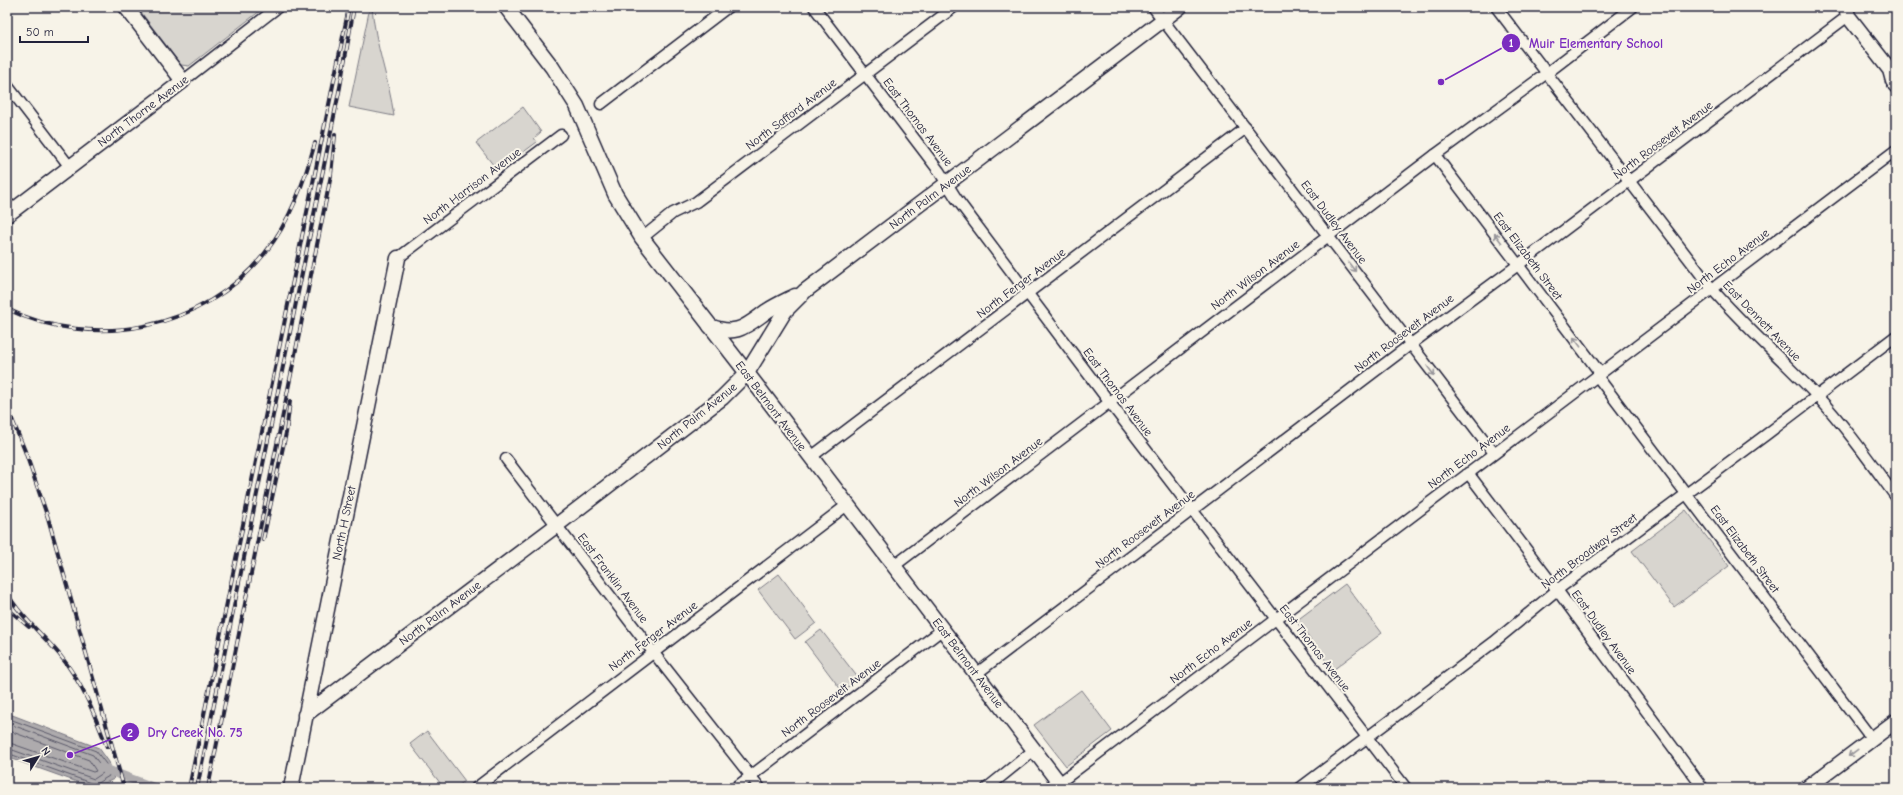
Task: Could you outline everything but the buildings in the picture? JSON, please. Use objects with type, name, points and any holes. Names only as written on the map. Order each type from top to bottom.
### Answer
[{"type":"main road","points":[[126,7],[183,81]]},
{"type":"main road","name":"East Belmont Avenue","points":[[506,7],[552,67],[578,106],[612,189],[642,238],[747,373],[1061,785]]},
{"type":"main road","name":"North Palm Avenue","points":[[304,715],[557,525],[712,406],[747,373],[786,311],[805,291],[1180,7]]},
{"type":"main road","points":[[1835,7],[1838,11],[1847,12],[1894,70],[1893,81],[1896,86]]},
{"type":"main road","name":"North Thorne Avenue","points":[[7,215],[183,81]]},
{"type":"main road","name":"North H Street","points":[[291,788],[304,715],[398,258]]},
{"type":"main road","points":[[710,326],[724,330],[738,330],[780,303],[805,291]]},
{"type":"main road","points":[[1807,788],[1896,721]]},
{"type":"street","name":"North Thorne Avenue","points":[[183,81],[278,7]]},
{"type":"street","points":[[601,104],[728,7]]},
{"type":"street","name":"East Thomas Avenue","points":[[814,7],[866,74],[1110,403],[1406,788]]},
{"type":"street","name":"North Safford Avenue","points":[[642,238],[673,213],[696,202],[954,7]]},
{"type":"street","name":"East Dudley Avenue","points":[[1154,7],[1494,454]]},
{"type":"street","name":"East Dennett Avenue","points":[[1496,7],[1712,289],[1735,316],[1817,396],[1850,436],[1896,497]]},
{"type":"street","name":"North Wilson Avenue","points":[[894,566],[1435,155],[1547,73],[1633,7]]},
{"type":"street","name":"North Roosevelt Avenue","points":[[976,674],[1411,344],[1630,181],[1847,12]]},
{"type":"street","points":[[7,85],[70,166]]},
{"type":"street","name":"North Ferger Avenue","points":[[811,457],[1029,294],[1246,128]]},
{"type":"street","name":"North Harrison Avenue","points":[[398,258],[561,134]]},
{"type":"street","name":"North Echo Avenue","points":[[1061,785],[1276,618],[1896,150]]},
{"type":"street","name":"East Elizabeth Street","points":[[1435,155],[1687,494],[1872,739]]},
{"type":"street","name":"North Broadway Street","points":[[1300,788],[1494,642],[1558,590],[1896,336]]},
{"type":"street","name":"East Franklin Avenue","points":[[506,459],[653,652],[760,788]]},
{"type":"street","name":"East Dudley Avenue","points":[[1468,473],[1558,590],[1703,788]]},
{"type":"street","name":"North Ferger Avenue","points":[[476,788],[847,505]]},
{"type":"street","name":"North Roosevelt Avenue","points":[[735,788],[943,629]]},
{"type":"street","points":[[987,788],[1034,750]]},
{"type":"shaded area","points":[[137,7],[265,7],[189,66],[181,65]]},
{"type":"shaded area","points":[[370,7],[372,7],[376,35],[394,116],[349,107]]},
{"type":"shaded area","points":[[523,107],[541,132],[534,138],[537,142],[498,171],[476,143]]},
{"type":"shaded area","points":[[1686,510],[1729,566],[1674,607],[1632,551]]},
{"type":"shaded area","points":[[779,574],[816,623],[795,639],[758,590]]},
{"type":"shaded area","points":[[1345,584],[1382,633],[1333,670],[1296,621]]},
{"type":"shaded area","points":[[821,630],[859,679],[842,691],[805,642]]},
{"type":"shaded area","points":[[1081,690],[1112,731],[1066,766],[1034,725]]},
{"type":"shaded area","points":[[427,731],[465,781],[455,788],[444,788],[410,744]]},
{"type":"water","points":[[7,713],[99,748],[109,762],[114,779],[94,788],[7,757]]},
{"type":"waterway","points":[[100,767],[155,788]]},
{"type":"railway","points":[[189,788],[349,7]]},
{"type":"railway","points":[[197,788],[340,87],[354,7]]},
{"type":"railway","points":[[208,788],[331,175],[335,135]]},
{"type":"railway","points":[[7,309],[41,322],[75,329],[111,330],[146,326],[180,316],[211,300],[240,279],[265,253],[274,240],[296,200],[315,143]]},
{"type":"railway","points":[[263,540],[286,433],[290,401]]},
{"type":"railway","points":[[7,407],[25,451],[48,518],[124,788]]},
{"type":"railway","points":[[7,593],[25,617],[59,654],[67,665],[81,687],[107,747]]},
{"type":"railway","points":[[7,608],[29,627]]},
{"type":"place","name":"Muir Elementary School","points":[[1441,82]]},
{"type":"place","name":"Dry Creek No. 75","points":[[70,755]]}]
